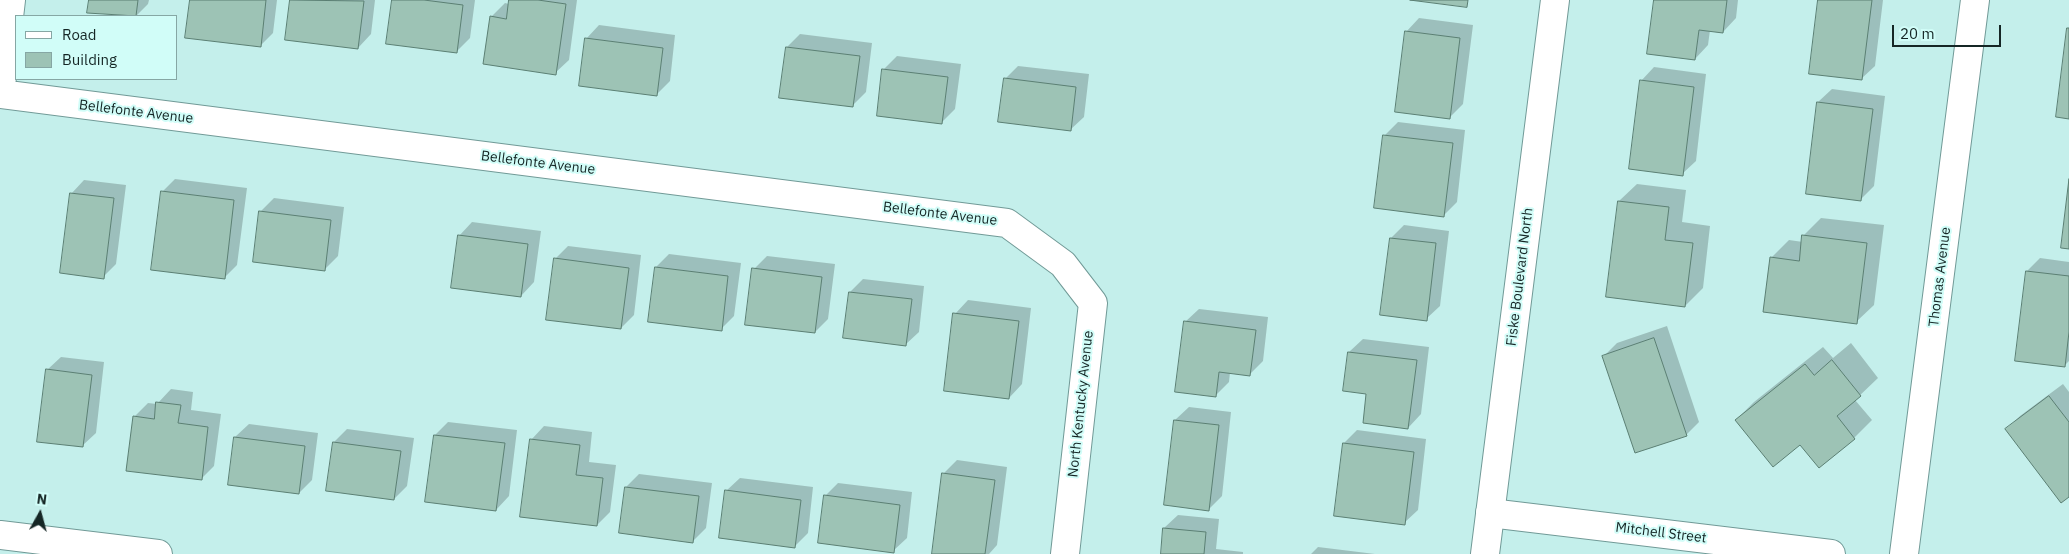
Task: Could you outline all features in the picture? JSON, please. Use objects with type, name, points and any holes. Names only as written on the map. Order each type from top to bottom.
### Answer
[{"type":"street","points":[[0,94],[11,0]]},
{"type":"street","name":"Fiske Boulevard North","points":[[1485,554],[1555,0]]},
{"type":"street","name":"Thomas Avenue","points":[[1904,554],[1975,0]]},
{"type":"street","name":"Bellefonte Avenue","points":[[0,94],[1007,223],[1063,264]]},
{"type":"street","name":"North Kentucky Avenue","points":[[1063,264],[1093,303],[1065,554]]},
{"type":"street","name":"Mitchell Street","points":[[1490,513],[1831,554]]},
{"type":"street","points":[[0,535],[158,554]]},
{"type":"building","points":[[89,0],[138,0],[136,15],[87,13]]},
{"type":"building","points":[[190,0],[266,0],[261,47],[185,38]]},
{"type":"building","points":[[290,0],[364,1],[358,49],[285,40]]},
{"type":"building","points":[[392,0],[424,0],[463,5],[457,53],[386,44]]},
{"type":"building","points":[[509,0],[538,0],[566,4],[556,75],[483,64],[490,16],[506,19]]},
{"type":"building","points":[[1410,0],[1468,0],[1467,7]]},
{"type":"building","points":[[1654,0],[1727,0],[1723,33],[1699,30],[1695,60],[1647,54]]},
{"type":"building","points":[[1818,0],[1872,0],[1862,80],[1809,74]]},
{"type":"building","points":[[2067,28],[2069,28],[2069,119],[2056,117]]},
{"type":"building","points":[[1405,31],[1460,38],[1450,119],[1395,112]]},
{"type":"building","points":[[585,38],[663,48],[657,96],[579,86]]},
{"type":"building","points":[[786,47],[860,56],[853,107],[779,98]]},
{"type":"building","points":[[882,69],[948,77],[942,124],[877,116]]},
{"type":"building","points":[[1004,78],[1076,87],[1071,131],[998,122]]},
{"type":"building","points":[[1640,80],[1694,87],[1683,176],[1629,169]]},
{"type":"building","points":[[1817,102],[1873,109],[1861,201],[1806,194]]},
{"type":"building","points":[[1383,135],[1453,143],[1444,217],[1374,208]]},
{"type":"building","points":[[2069,179],[2069,249],[2061,248]]},
{"type":"building","points":[[161,191],[234,200],[225,279],[151,270]]},
{"type":"building","points":[[70,193],[114,198],[104,279],[60,273]]},
{"type":"building","points":[[1618,201],[1669,207],[1665,240],[1693,243],[1685,307],[1606,297]]},
{"type":"building","points":[[259,211],[331,220],[325,271],[253,262]]},
{"type":"building","points":[[458,235],[528,244],[521,297],[451,288]]},
{"type":"building","points":[[1802,235],[1867,243],[1857,324],[1763,312],[1770,257],[1799,261]]},
{"type":"building","points":[[1390,238],[1436,243],[1427,321],[1380,315]]},
{"type":"building","points":[[554,258],[629,268],[621,329],[546,320]]},
{"type":"building","points":[[655,267],[728,276],[722,331],[648,322]]},
{"type":"building","points":[[752,268],[822,277],[815,333],[745,325]]},
{"type":"building","points":[[2026,271],[2069,276],[2069,332],[2065,367],[2015,361]]},
{"type":"building","points":[[849,292],[912,299],[906,346],[843,338]]},
{"type":"building","points":[[953,313],[1019,321],[1009,399],[944,391]]},
{"type":"building","points":[[1184,321],[1256,330],[1250,376],[1219,372],[1216,397],[1175,392]]},
{"type":"building","points":[[1654,338],[1687,436],[1635,453],[1602,356]]},
{"type":"building","points":[[1348,352],[1417,360],[1408,429],[1363,423],[1366,394],[1343,391]]},
{"type":"building","points":[[1832,360],[1861,396],[1837,416],[1855,439],[1819,468],[1800,445],[1773,467],[1735,420],[1805,364],[1814,375]]},
{"type":"building","points":[[46,369],[92,375],[83,447],[37,442]]},
{"type":"building","points":[[2049,396],[2069,422],[2069,497],[2061,503],[2005,429]]},
{"type":"building","points":[[156,402],[181,405],[178,423],[208,427],[202,480],[126,471],[133,416],[154,419]]},
{"type":"building","points":[[1174,420],[1219,425],[1209,511],[1164,505]]},
{"type":"building","points":[[434,435],[505,443],[496,511],[425,502]]},
{"type":"building","points":[[234,437],[305,446],[299,494],[228,485]]},
{"type":"building","points":[[530,439],[580,445],[576,475],[603,478],[597,526],[520,517]]},
{"type":"building","points":[[333,442],[401,451],[394,500],[326,491]]},
{"type":"building","points":[[1343,443],[1414,452],[1405,525],[1334,516]]},
{"type":"building","points":[[942,473],[995,480],[985,554],[932,554]]},
{"type":"building","points":[[625,487],[699,496],[693,543],[619,533]]},
{"type":"building","points":[[725,490],[801,500],[795,548],[719,538]]},
{"type":"building","points":[[824,495],[900,505],[894,553],[818,543]]},
{"type":"building","points":[[1163,528],[1206,532],[1204,554],[1161,554]]}]
